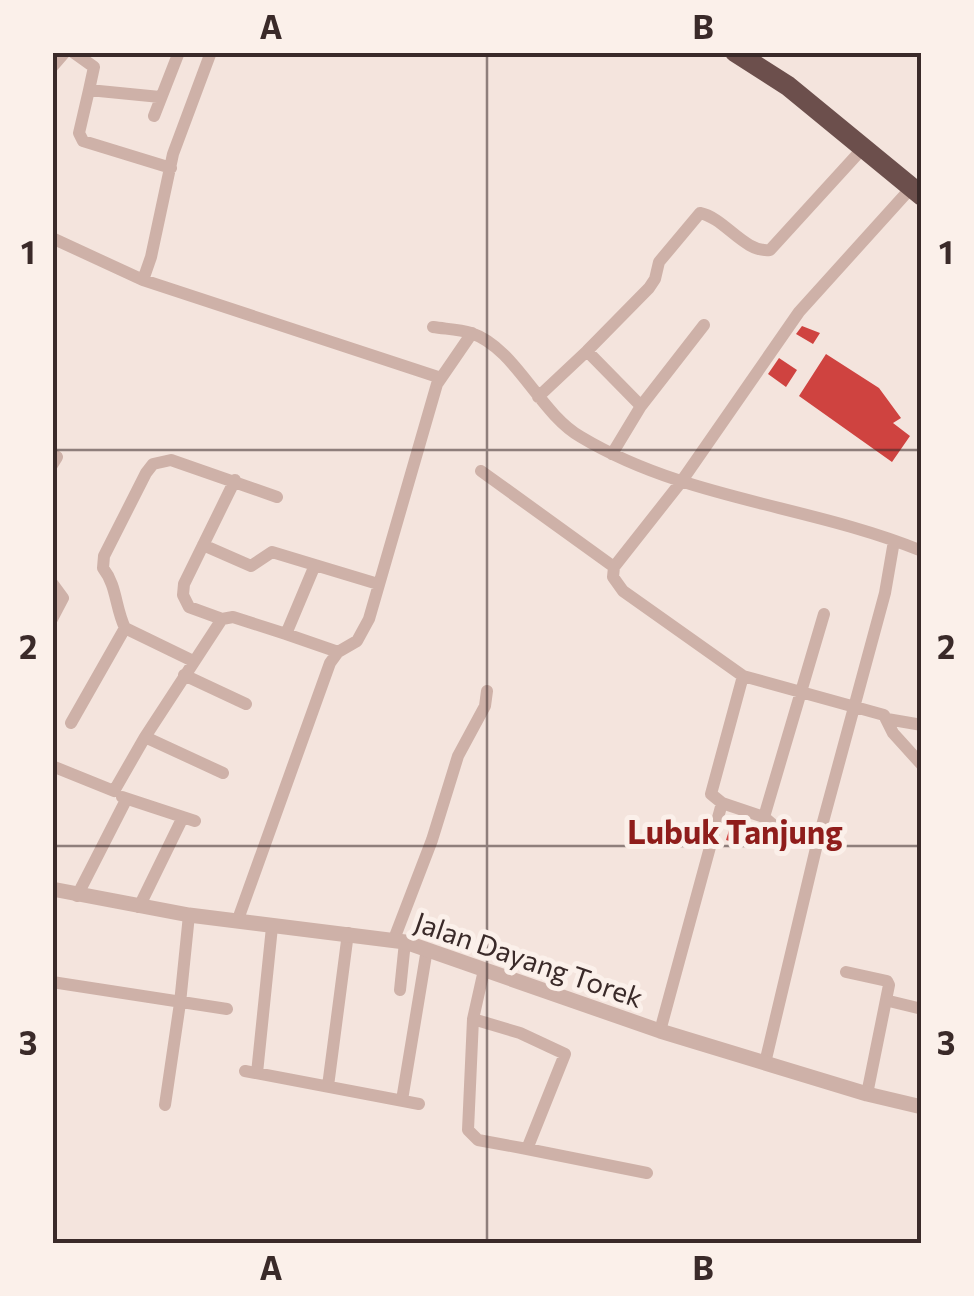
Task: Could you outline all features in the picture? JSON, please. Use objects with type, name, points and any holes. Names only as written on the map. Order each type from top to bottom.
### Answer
[{"type":"highway","points":[[735,52],[788,86],[916,192]]},
{"type":"street","points":[[52,66],[65,52]]},
{"type":"street","points":[[73,52],[94,67],[79,126],[83,141],[170,168]]},
{"type":"street","points":[[154,116],[179,52]]},
{"type":"street","points":[[143,280],[170,168],[210,52]]},
{"type":"street","points":[[89,90],[160,97]]},
{"type":"street","points":[[538,397],[649,288],[659,262],[700,213],[710,215],[759,250],[770,250],[864,148]]},
{"type":"street","points":[[916,192],[800,312],[682,482],[614,566],[616,585],[743,676],[881,713],[922,765]]},
{"type":"street","points":[[52,238],[143,280],[442,378]]},
{"type":"street","points":[[612,454],[641,406],[704,325]]},
{"type":"street","points":[[433,326],[472,333],[497,349],[578,436],[612,454],[741,500],[919,545]]},
{"type":"street","points":[[236,922],[330,663],[338,652],[357,640],[368,619],[427,415],[442,378],[472,333]]},
{"type":"street","points":[[588,351],[641,406]]},
{"type":"street","points":[[52,454],[57,456],[52,465]]},
{"type":"street","points":[[194,661],[126,628],[115,602],[114,584],[103,568],[146,472],[154,464],[171,460],[277,496]]},
{"type":"street","points":[[481,471],[614,566]]},
{"type":"street","points":[[235,480],[184,584],[183,595],[189,608],[222,619],[233,617],[338,652]]},
{"type":"street","points":[[765,1063],[817,844],[885,593],[894,540]]},
{"type":"street","points":[[203,545],[251,566],[272,552],[378,584]]},
{"type":"street","points":[[286,634],[315,565]]},
{"type":"street","points":[[52,583],[63,598],[52,619]]},
{"type":"street","points":[[764,817],[824,614]]},
{"type":"street","points":[[78,896],[144,737],[222,619]]},
{"type":"street","points":[[71,723],[126,628]]},
{"type":"street","points":[[184,674],[246,704]]},
{"type":"street","points":[[743,676],[710,790],[722,803],[764,817],[786,836],[817,844]]},
{"type":"street","points":[[400,990],[400,940],[458,756],[485,706],[487,692]]},
{"type":"street","points":[[887,719],[922,724]]},
{"type":"street","points":[[144,737],[222,774]]},
{"type":"street","points":[[52,766],[120,796],[189,818],[139,906]]},
{"type":"street","points":[[660,1031],[722,803]]},
{"type":"street","name":"Jalan Dayang Torek","points":[[52,889],[189,916],[400,940],[660,1031],[922,1107]]},
{"type":"street","points":[[165,1105],[189,916]]},
{"type":"street","points":[[272,927],[251,1072],[419,1104]]},
{"type":"street","points":[[328,1086],[348,932]]},
{"type":"street","points":[[402,1100],[427,949]]},
{"type":"street","points":[[484,970],[473,1018],[468,1130],[478,1140],[648,1173]]},
{"type":"street","points":[[846,972],[887,981],[888,1001],[867,1094]]},
{"type":"street","points":[[52,982],[227,1009]]},
{"type":"street","points":[[888,1001],[922,1009]]},
{"type":"street","points":[[473,1018],[564,1052],[527,1149]]},
{"type":"building","points":[[802,326],[820,333],[813,344],[796,334]]},
{"type":"building","points":[[826,354],[879,388],[901,418],[893,423],[910,436],[892,462],[799,396]]},
{"type":"building","points":[[779,358],[797,370],[786,387],[768,374]]},
{"type":"building","points":[[733,817],[746,822],[740,844],[726,840]]},
{"type":"district","name":"Lubuk Tanjung","points":[[735,831]]}]
